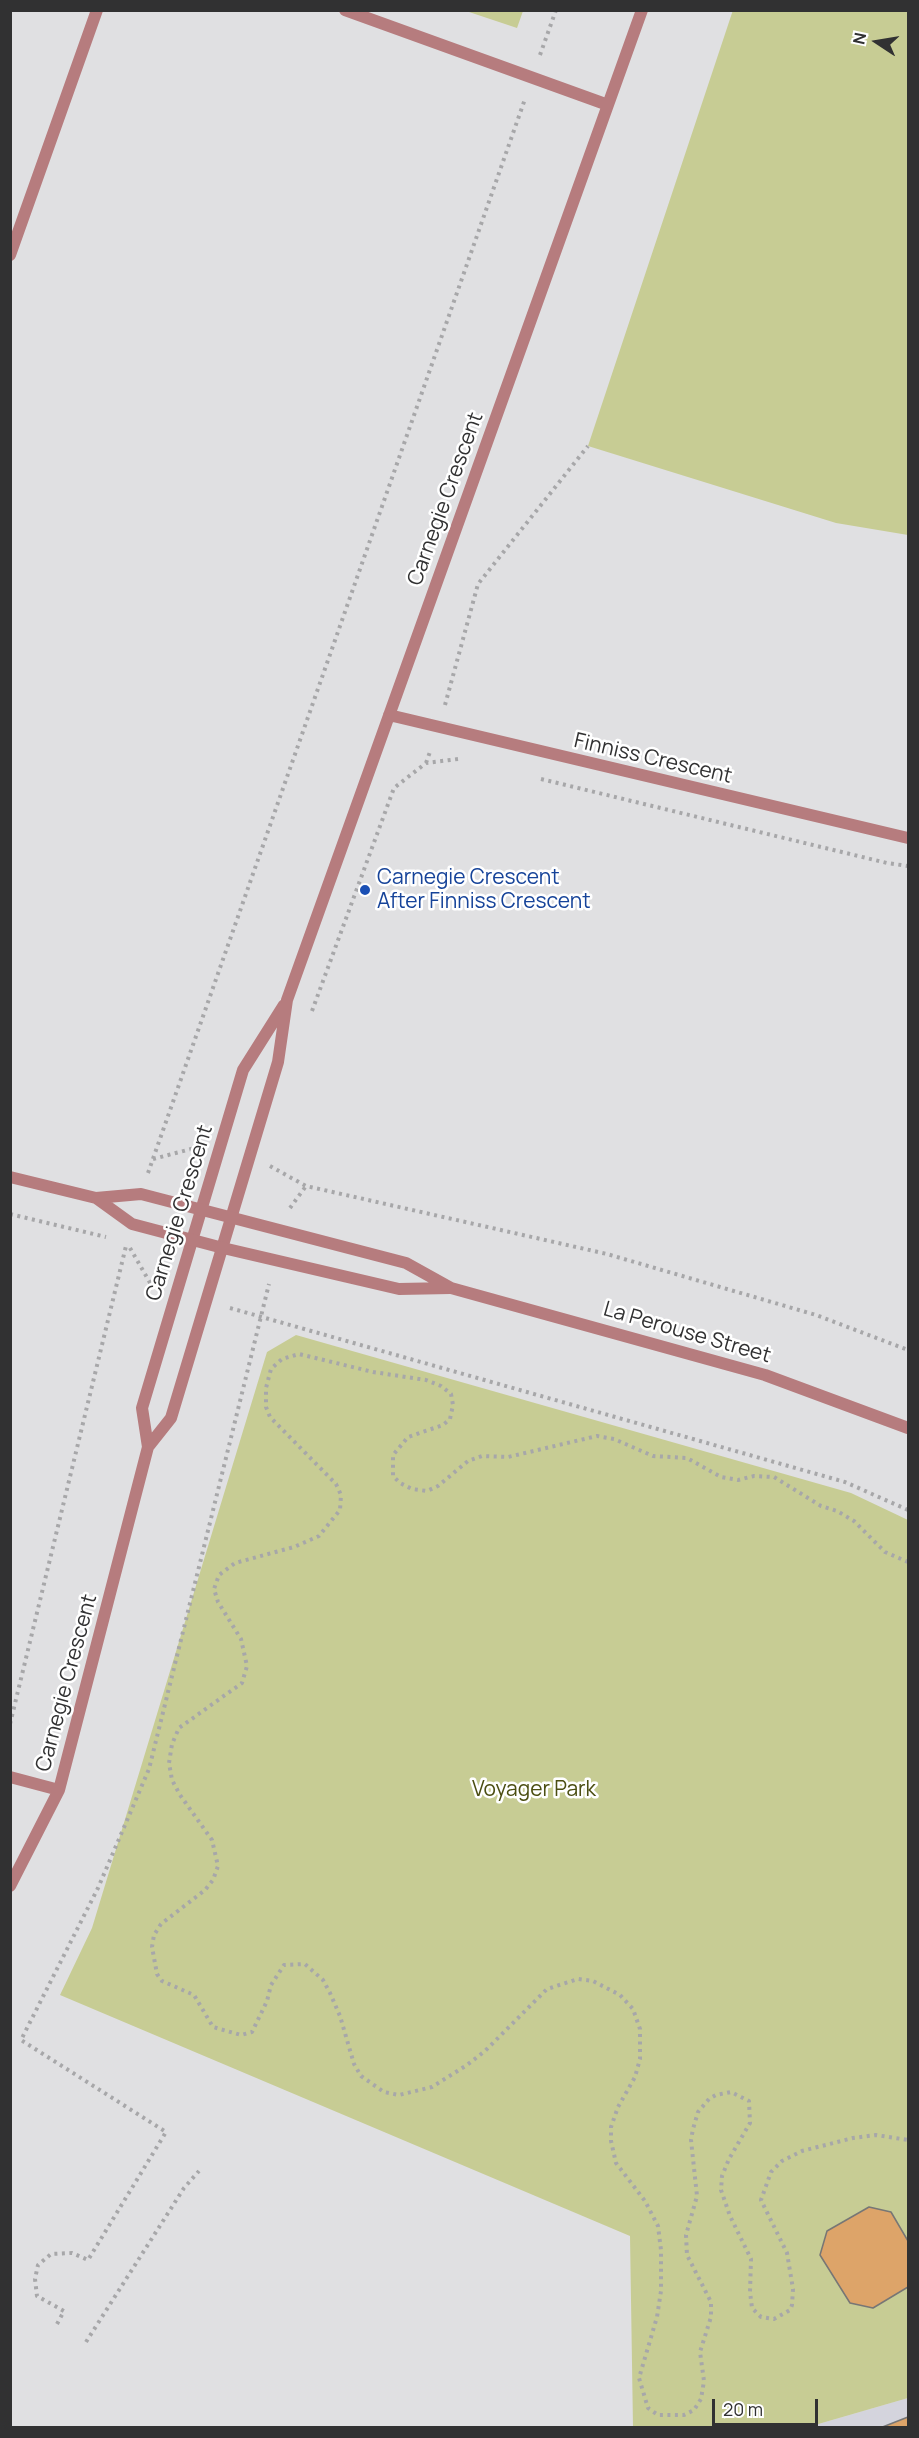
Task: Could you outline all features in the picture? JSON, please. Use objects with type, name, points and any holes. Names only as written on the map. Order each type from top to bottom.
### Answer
[{"type":"street","points":[[10,255],[97,10]]},
{"type":"street","points":[[345,10],[608,105]]},
{"type":"street","name":"Carnegie Crescent","points":[[148,1447],[171,1418],[278,1062],[287,1000],[642,10]]},
{"type":"street","name":"Finniss Crescent","points":[[389,715],[909,838]]},
{"type":"street","name":"Carnegie Crescent","points":[[10,1887],[59,1790],[148,1447],[142,1408],[243,1070],[287,1000]]},
{"type":"street","name":"La Perouse Street","points":[[10,1178],[96,1198],[141,1194],[406,1263],[451,1288],[765,1375],[909,1428]]},
{"type":"street","name":"La Perouse Street","points":[[96,1198],[132,1224],[223,1248],[399,1289],[451,1288]]},
{"type":"street","points":[[10,1777],[59,1790]]},
{"type":"path","points":[[152,1159],[278,808],[556,10]]},
{"type":"path","points":[[456,668],[478,584],[588,446]]},
{"type":"path","points":[[309,1019],[394,788],[426,763],[462,759]]},
{"type":"path","points":[[529,776],[887,863],[909,866]]},
{"type":"path","points":[[265,1163],[306,1186],[607,1254],[816,1315],[909,1350]]},
{"type":"path","points":[[289,1209],[306,1186]]},
{"type":"path","points":[[10,1214],[115,1239]]},
{"type":"path","points":[[10,1724],[127,1242],[152,1287]]},
{"type":"path","points":[[57,2324],[64,2312],[37,2296],[34,2280],[38,2265],[51,2254],[72,2253],[88,2260],[166,2132],[21,2040],[98,1888],[149,1768],[260,1315],[845,1482],[909,1510]]},
{"type":"path","points":[[909,1562],[885,1552],[854,1521],[821,1506],[774,1477],[754,1476],[738,1480],[721,1477],[687,1458],[653,1456],[614,1439],[597,1436],[508,1457],[482,1456],[468,1461],[438,1486],[427,1491],[412,1489],[400,1484],[393,1476],[393,1455],[408,1437],[443,1425],[450,1419],[453,1405],[451,1394],[441,1386],[426,1380],[373,1372],[299,1354],[282,1359],[271,1370],[266,1388],[266,1407],[270,1417],[336,1484],[341,1495],[340,1510],[319,1536],[294,1547],[234,1563],[219,1575],[214,1589],[218,1602],[241,1639],[247,1666],[242,1683],[179,1728],[172,1744],[169,1763],[171,1780],[212,1840],[218,1866],[213,1880],[205,1890],[161,1924],[154,1935],[152,1947],[157,1974],[162,1982],[195,1995],[213,2027],[242,2035],[252,2032],[267,2001],[271,1985],[284,1965],[305,1964],[327,1986],[340,2016],[354,2064],[361,2076],[384,2092],[399,2095],[432,2087],[467,2065],[485,2051],[547,1989],[578,1979],[593,1980],[620,1995],[633,2009],[640,2029],[640,2059],[635,2077],[618,2107],[611,2127],[611,2141],[619,2170],[645,2201],[658,2226],[661,2250],[661,2291],[657,2317],[639,2378],[648,2408],[658,2415],[684,2415],[694,2410],[701,2399],[704,2381],[700,2352],[711,2317],[711,2302],[687,2255],[686,2235],[697,2196],[691,2140],[698,2112],[709,2099],[730,2092],[749,2101],[750,2123],[729,2159],[722,2176],[721,2190],[730,2216],[751,2259],[752,2308],[760,2317],[774,2319],[790,2310],[792,2305],[792,2278],[787,2253],[761,2200],[771,2172],[782,2161],[802,2151],[853,2138],[876,2135],[909,2140]]},
{"type":"path","points":[[86,2342],[184,2188],[199,2171]]},
{"type":"shaded area","points":[[908,2398],[908,2427],[808,2427]]},
{"type":"green space","points":[[733,10],[908,11],[908,535],[836,523],[588,446]]},
{"type":"green space","points":[[466,11],[523,11],[517,28]]},
{"type":"green space","name":"Voyager Park","points":[[296,1335],[851,1493],[908,1520],[908,2398],[808,2427],[633,2427],[630,2236],[60,1995],[92,1928],[267,1352]]},
{"type":"building","points":[[869,2207],[891,2212],[908,2241],[908,2287],[873,2308],[850,2303],[820,2255],[827,2231]]},
{"type":"building","points":[[908,2417],[908,2428],[880,2428]]},
{"type":"place","name":"Carnegie Crescent After Finniss Crescent","points":[[365,890]]}]
